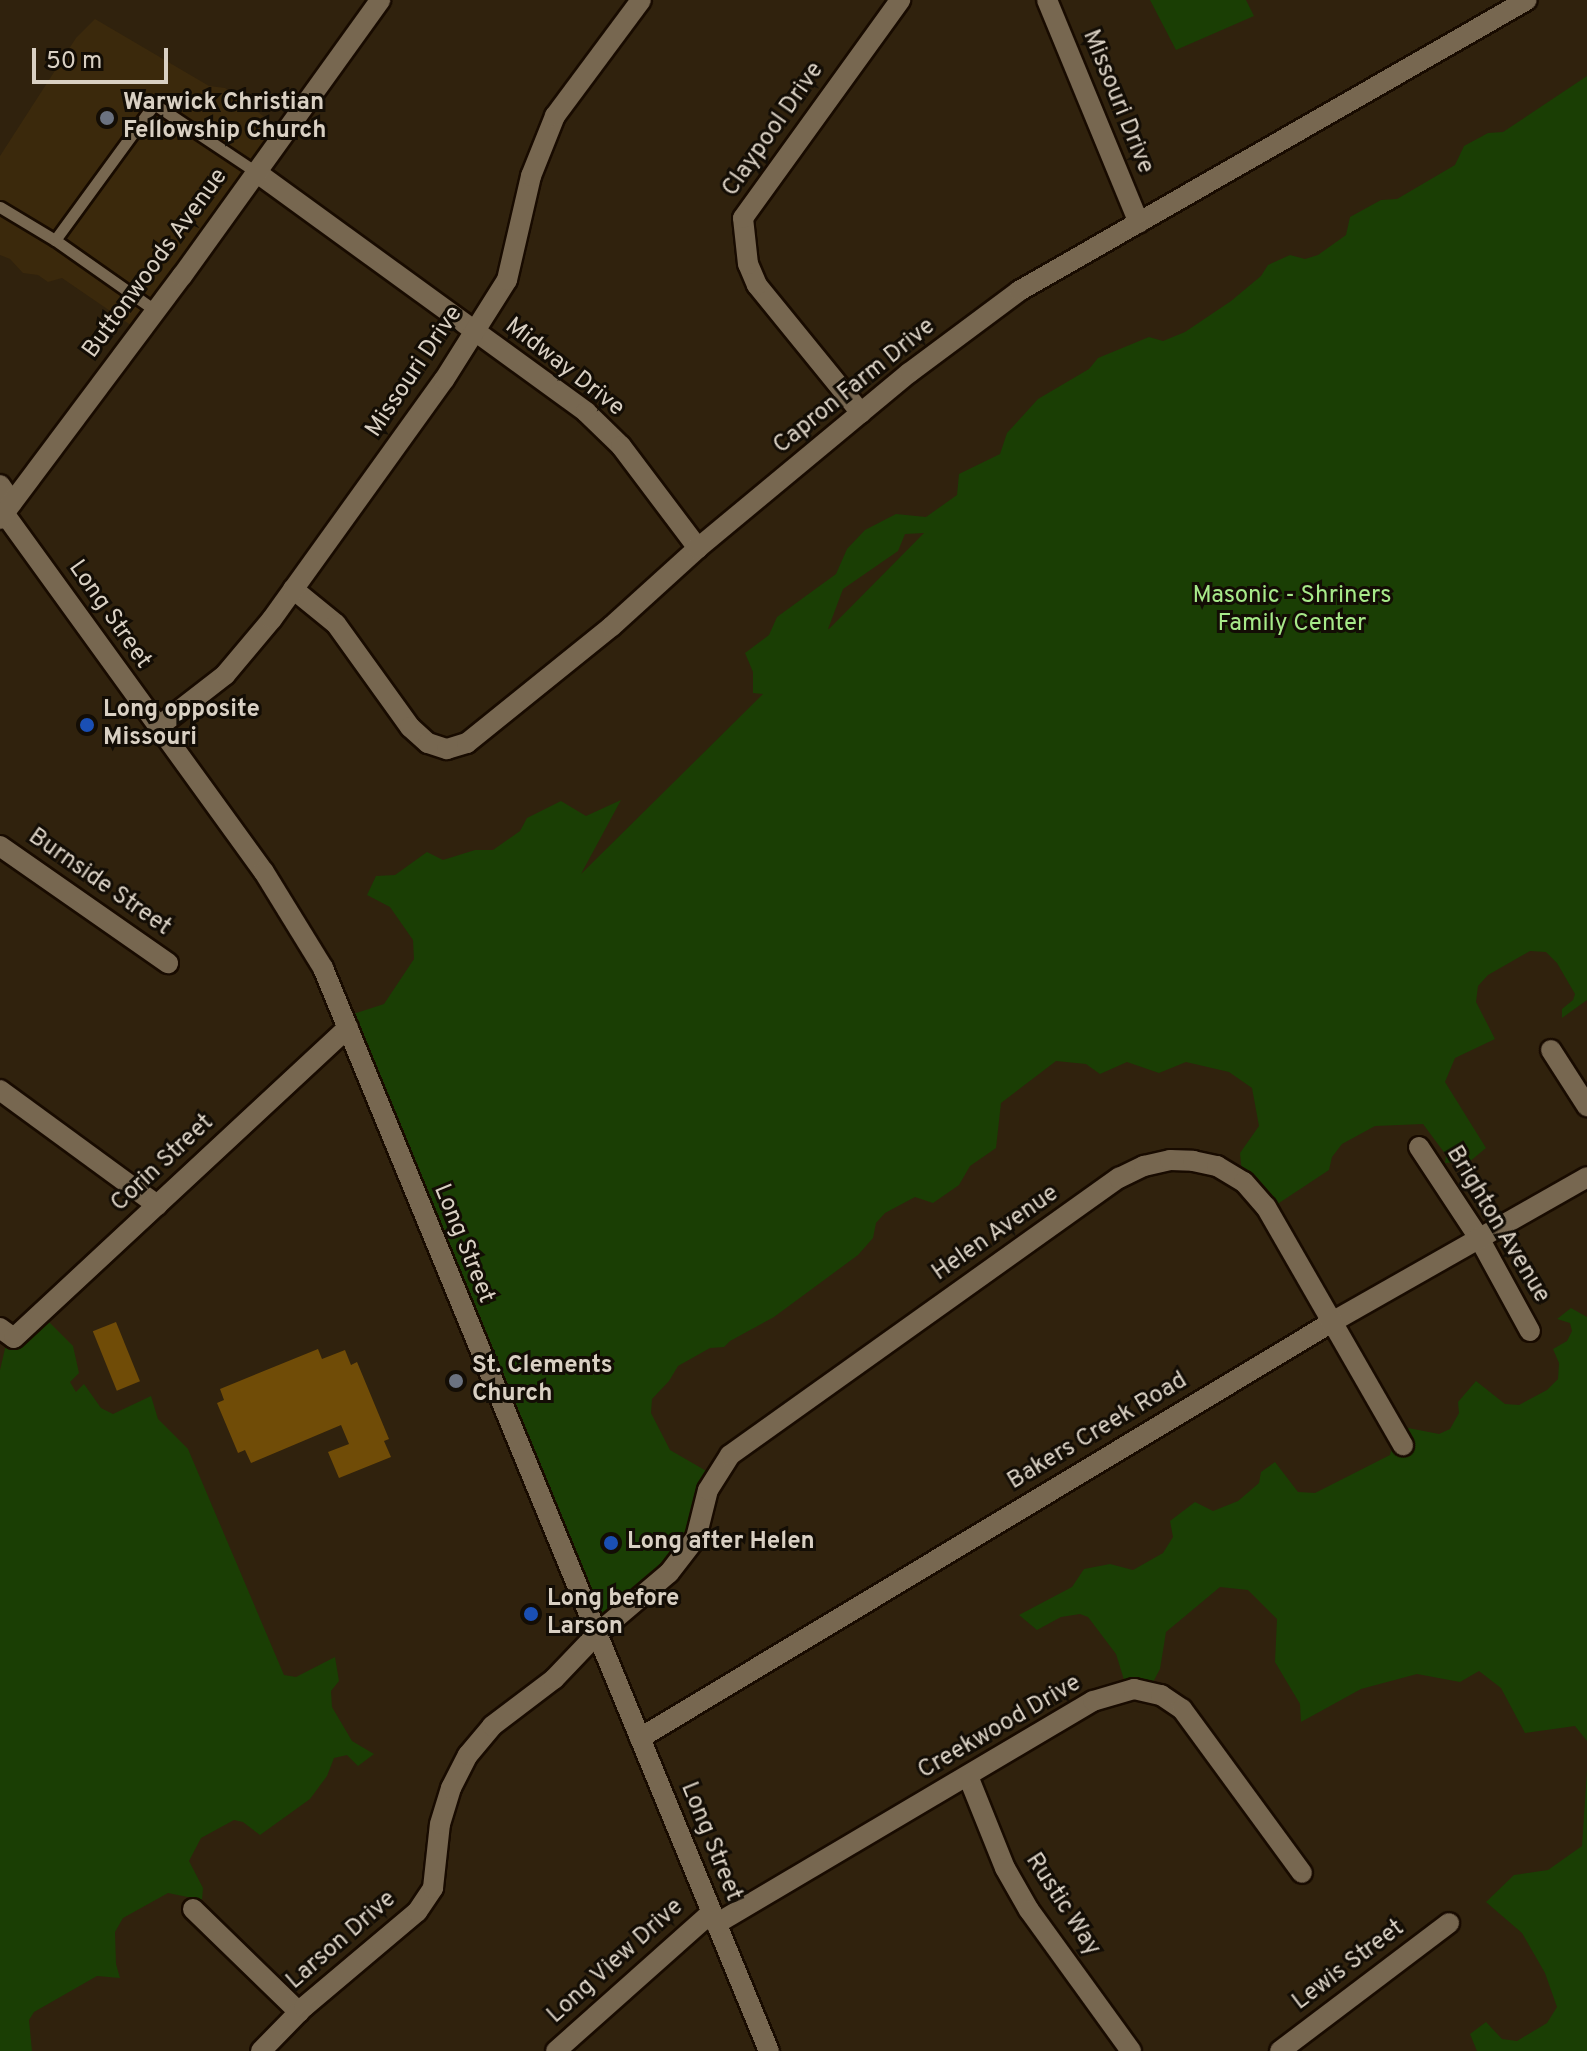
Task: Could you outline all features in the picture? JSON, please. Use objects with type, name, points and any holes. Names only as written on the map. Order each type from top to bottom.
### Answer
[{"type":"street","name":"Buttonwoods Avenue","points":[[5,512],[156,311],[380,0]]},
{"type":"street","name":"Missouri Drive","points":[[158,727],[225,675],[293,589],[475,332],[507,280],[531,176],[555,116],[641,0]]},
{"type":"street","name":"Claypool Drive","points":[[861,413],[757,285],[748,264],[743,218],[900,0]]},
{"type":"street","name":"Missouri Drive","points":[[1047,0],[1139,223]]},
{"type":"street","name":"Capron Farm Drive","points":[[293,589],[336,624],[410,727],[428,743],[447,749],[467,743],[496,723],[698,548],[909,373],[1019,291],[1527,0]]},
{"type":"street","name":"Midway Drive","points":[[256,172],[586,412],[621,446],[698,548]]},
{"type":"street","name":"Long Street","points":[[0,485],[5,512],[264,872],[323,968],[769,2051]]},
{"type":"street","name":"Burnside Street","points":[[0,846],[168,963]]},
{"type":"street","name":"Corin Street","points":[[7,1333],[157,1205],[348,1028]]},
{"type":"street","points":[[1551,1050],[1587,1106]]},
{"type":"street","points":[[0,1090],[157,1205]]},
{"type":"street","name":"Brighton Avenue","points":[[1419,1147],[1479,1238],[1530,1331]]},
{"type":"street","name":"Helen Avenue","points":[[597,1634],[669,1573],[696,1538],[708,1490],[730,1455],[1119,1178],[1144,1166],[1170,1160],[1193,1161],[1217,1166],[1244,1182],[1266,1207],[1403,1445]]},
{"type":"street","name":"Bakers Creek Road","points":[[640,1738],[1332,1322],[1587,1177]]},
{"type":"street","name":"Larson Drive","points":[[261,2051],[299,2012],[417,1912],[433,1888],[440,1824],[451,1788],[468,1755],[492,1726],[554,1679],[597,1634]]},
{"type":"street","name":"Creekwood Drive","points":[[714,1918],[968,1776],[1093,1701],[1134,1689],[1161,1695],[1182,1709],[1199,1727],[1302,1873]]},
{"type":"street","name":"Rustic Way","points":[[968,1776],[1005,1868],[1029,1910],[1131,2051]]},
{"type":"street","points":[[193,1909],[299,2012]]},
{"type":"street","name":"Long View Drive","points":[[556,2051],[714,1918]]},
{"type":"street","name":"Lewis Street","points":[[1280,2051],[1449,1923]]},
{"type":"lane","points":[[55,240],[154,104],[256,172]]},
{"type":"lane","points":[[0,207],[55,240],[156,311]]},
{"type":"shaded area","points":[[95,19],[209,86],[225,88],[281,129],[135,328],[62,278],[48,282],[38,275],[23,273],[10,259],[0,255],[0,156],[76,38]]},
{"type":"green space","points":[[1150,0],[1246,0],[1254,16],[1176,50]]},
{"type":"green space","name":"Masonic - Shriners Family Center","points":[[1587,76],[1587,1000],[1562,1018],[1562,1009],[1573,1000],[1575,994],[1557,963],[1546,952],[1530,951],[1488,975],[1478,986],[1476,1002],[1495,1039],[1455,1058],[1445,1082],[1486,1148],[1469,1162],[1445,1163],[1446,1155],[1423,1124],[1375,1126],[1342,1144],[1332,1157],[1329,1170],[1276,1205],[1242,1174],[1240,1153],[1259,1126],[1252,1088],[1229,1072],[1186,1062],[1159,1073],[1127,1062],[1100,1074],[1086,1064],[1056,1061],[1001,1103],[996,1148],[970,1166],[959,1185],[933,1203],[915,1197],[885,1213],[876,1223],[873,1238],[858,1255],[774,1317],[724,1347],[710,1348],[678,1366],[652,1399],[651,1413],[670,1450],[715,1476],[708,1523],[598,1631],[344,1017],[384,1004],[414,959],[413,940],[390,907],[367,895],[376,876],[395,875],[427,852],[443,860],[475,850],[493,850],[520,831],[527,818],[561,801],[586,816],[621,800],[581,874],[763,694],[753,693],[753,672],[745,653],[769,635],[777,617],[836,574],[847,549],[865,530],[896,514],[926,517],[957,495],[959,474],[1000,454],[1007,433],[1038,399],[1089,369],[1098,358],[1149,337],[1163,341],[1185,332],[1231,301],[1261,276],[1268,265],[1290,255],[1305,259],[1318,255],[1346,235],[1350,217],[1381,200],[1397,199],[1455,165],[1464,146],[1488,133],[1503,132]],"holes":[[[924,533],[829,629],[843,589],[898,551],[905,534]]]},
{"type":"green space","points":[[1571,1308],[1587,1317],[1587,1741],[1575,1726],[1525,1733],[1501,1688],[1479,1671],[1460,1682],[1417,1674],[1361,1689],[1301,1722],[1300,1704],[1275,1662],[1277,1619],[1248,1590],[1220,1587],[1166,1632],[1160,1669],[1152,1684],[1125,1683],[1116,1654],[1088,1617],[1080,1614],[1061,1617],[1037,1630],[1019,1615],[1072,1587],[1084,1569],[1110,1564],[1133,1570],[1163,1553],[1173,1537],[1170,1521],[1195,1502],[1213,1511],[1238,1501],[1259,1483],[1261,1472],[1275,1462],[1298,1492],[1315,1493],[1390,1455],[1398,1426],[1439,1434],[1450,1429],[1459,1413],[1458,1402],[1476,1381],[1505,1404],[1519,1405],[1547,1390],[1558,1379],[1559,1363],[1553,1349],[1567,1341],[1572,1331],[1570,1323],[1557,1319]]},
{"type":"green space","points":[[42,1315],[73,1346],[79,1373],[70,1382],[76,1392],[84,1384],[101,1408],[113,1414],[151,1396],[158,1419],[188,1449],[284,1675],[296,1677],[335,1657],[339,1681],[331,1691],[332,1707],[352,1741],[374,1754],[358,1766],[347,1755],[334,1758],[327,1776],[310,1799],[260,1835],[243,1822],[234,1820],[201,1838],[189,1861],[203,1888],[202,1900],[168,1893],[123,1918],[115,1932],[116,1964],[120,1978],[97,1976],[34,2012],[29,2020],[32,2051],[0,2051],[0,1370],[7,1340]]},
{"type":"green space","points":[[1587,1771],[1587,2051],[1477,2051],[1470,2034],[1486,2022],[1502,2039],[1517,2041],[1547,2023],[1557,2007],[1545,1973],[1522,1933],[1486,1902],[1514,1875],[1548,1870],[1582,1846]]},
{"type":"building","points":[[116,1322],[140,1381],[117,1391],[93,1331]]},
{"type":"building","points":[[318,1349],[322,1359],[345,1350],[351,1365],[357,1362],[389,1439],[384,1441],[391,1457],[339,1478],[328,1452],[349,1444],[341,1425],[251,1463],[245,1450],[238,1453],[217,1403],[224,1400],[220,1389]]},
{"type":"place","name":"Warwick Christian Fellowship Church","points":[[107,118]]},
{"type":"place","name":"Long opposite Missouri","points":[[87,725]]},
{"type":"place","name":"St. Clements Church","points":[[456,1381]]},
{"type":"place","name":"Long after Helen","points":[[611,1543]]},
{"type":"place","name":"Long before Larson","points":[[531,1614]]}]
